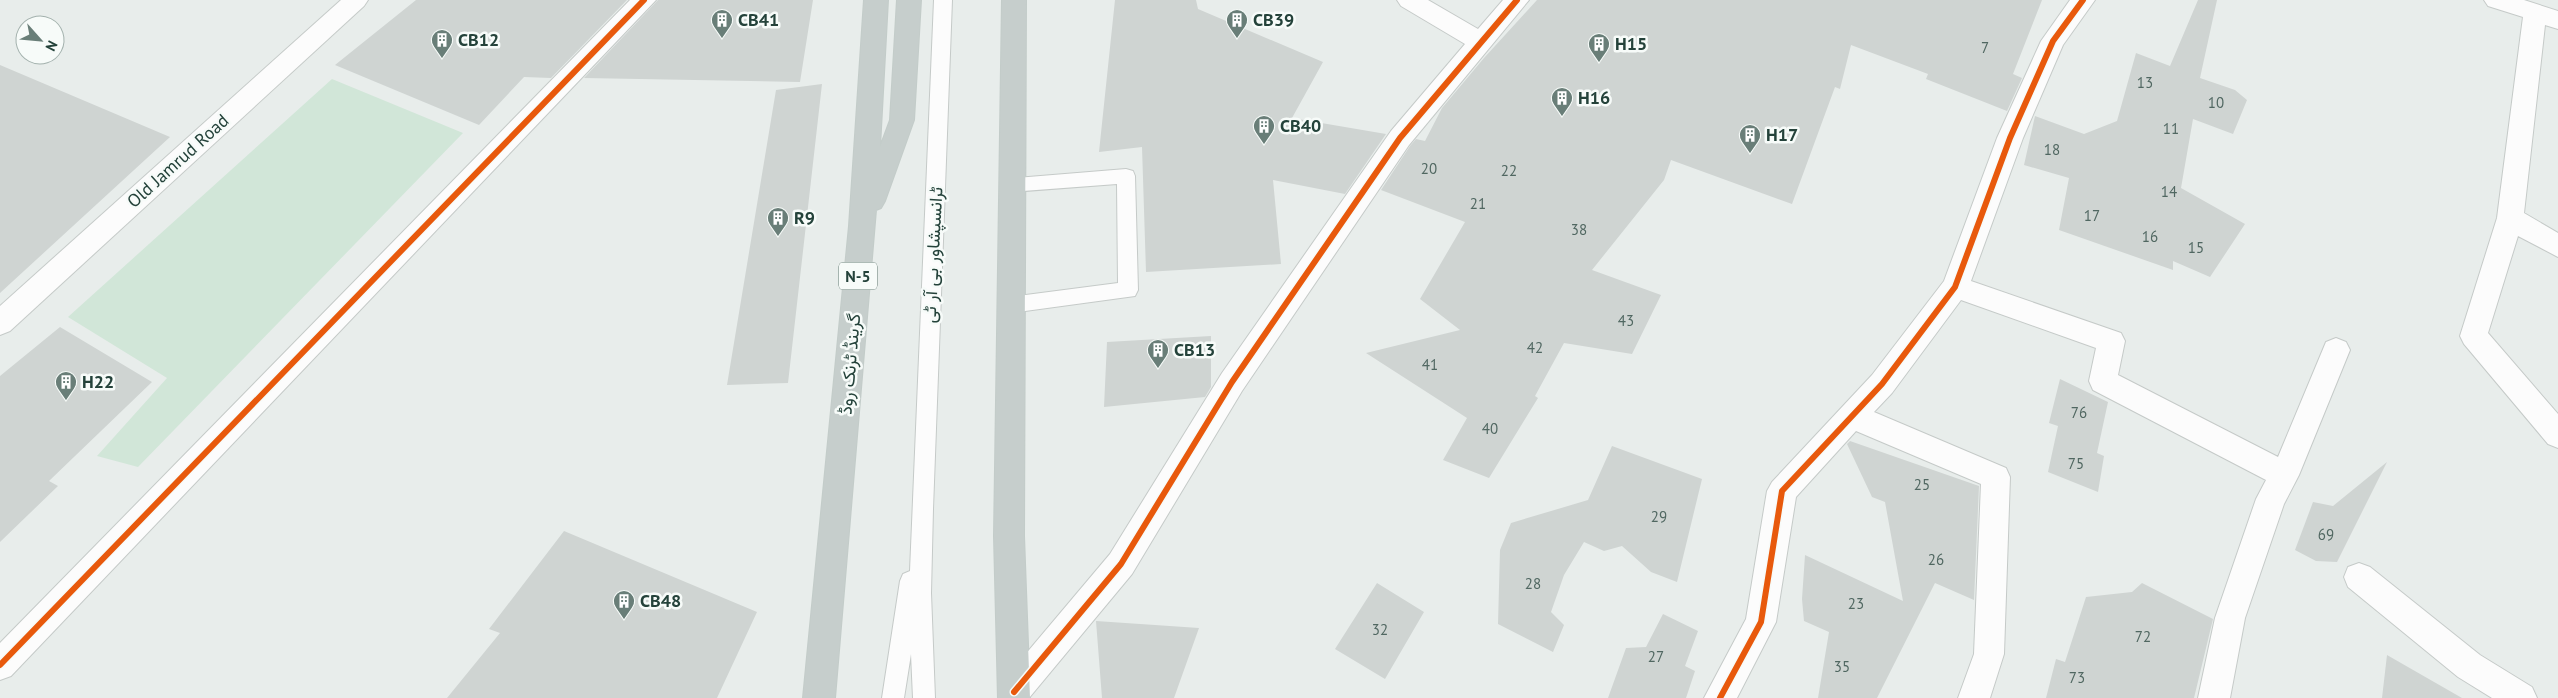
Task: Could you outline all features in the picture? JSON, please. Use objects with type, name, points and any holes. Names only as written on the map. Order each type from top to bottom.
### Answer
[{"type":"highway","name":"گرینڈ ٹرنک روڈ","points":[[819,698],[862,226],[876,0]]},
{"type":"highway","points":[[862,226],[902,120],[910,0]]},
{"type":"highway","points":[[1014,0],[1009,536],[1014,695]]},
{"type":"street","name":"Old Jamrud Road","points":[[0,323],[356,0]]},
{"type":"street","points":[[0,665],[644,0]]},
{"type":"street","points":[[1409,0],[1481,42]]},
{"type":"street","points":[[1014,695],[1121,564],[1232,382],[1400,138],[1517,0]]},
{"type":"street","points":[[1720,698],[1761,622],[1782,491],[1882,384],[1956,287],[2010,138],[2053,41],[2083,0]]},
{"type":"street","points":[[2496,0],[2546,16],[2510,218],[2474,336],[2558,434]]},
{"type":"street","points":[[2510,218],[2558,246]]},
{"type":"street","points":[[1956,287],[2111,341],[2103,381],[2285,475]]},
{"type":"street","points":[[2214,698],[2230,618],[2270,499],[2285,475],[2336,350]]},
{"type":"street","points":[[1852,416],[1996,477],[1990,654],[1974,698]]},
{"type":"street","points":[[2360,577],[2469,666],[2521,698]]},
{"type":"lane","name":"ٹرانسپشاور بی آر ٹی","points":[[924,698],[920,593],[922,509],[943,0]]},
{"type":"lane","points":[[1010,305],[1128,290],[1126,176],[1011,184]]},
{"type":"lane","name":"ٹرانسپشاور بی آر ٹی","points":[[893,698],[922,509]]},
{"type":"green space","points":[[332,79],[463,133],[138,467],[97,456],[167,378],[68,317]]},
{"type":"building","name":"CB12","points":[[416,0],[627,0],[551,78],[524,77],[479,125],[335,65]]},
{"type":"building","name":"CB41","points":[[658,0],[813,0],[800,82],[584,78]]},
{"type":"building","points":[[1115,0],[1196,0],[1198,9],[1323,62],[1292,118],[1386,134],[1345,194],[1273,180],[1281,264],[1146,272],[1142,147],[1099,152]]},
{"type":"building","points":[[1537,0],[2042,0],[2013,74],[2022,78],[2007,111],[1926,79],[1928,74],[1851,45],[1840,89],[1835,87],[1792,204],[1671,160],[1664,180],[1592,270],[1661,295],[1632,354],[1564,343],[1535,396],[1538,398],[1489,478],[1443,460],[1467,418],[1366,353],[1460,330],[1420,299],[1465,222],[1381,190],[1410,146],[1416,139],[1425,141],[1442,108]]},
{"type":"building","points":[[2198,0],[2217,0],[2200,78],[2235,90],[2247,100],[2233,134],[2193,119],[2181,188],[2245,224],[2210,277],[2173,261],[2173,270],[2059,230],[2069,178],[2024,165],[2035,116],[2084,134],[2117,121],[2136,53],[2170,66]]},
{"type":"building","points":[[0,65],[170,137],[0,293]]},
{"type":"building","name":"R9","points":[[822,84],[788,383],[727,385],[776,90]]},
{"type":"building","name":"H22","points":[[60,327],[152,382],[49,481],[58,486],[0,542],[0,376]]},
{"type":"building","name":"CB13","points":[[1211,336],[1211,387],[1205,397],[1104,407],[1107,342]]},
{"type":"building","points":[[2060,379],[2108,402],[2097,453],[2104,456],[2098,492],[2048,472],[2058,426],[2049,423]]},
{"type":"building","points":[[1850,441],[1979,486],[1974,600],[1935,583],[1877,698],[1818,698],[1829,632],[1804,621],[1802,599],[1805,555],[1903,601],[1885,502],[1872,497],[1847,444]]},
{"type":"building","points":[[1612,446],[1702,479],[1677,582],[1651,572],[1622,546],[1604,551],[1584,542],[1564,575],[1551,612],[1564,625],[1553,652],[1498,624],[1500,550],[1511,523],[1588,500]]},
{"type":"building","points":[[2387,462],[2337,562],[2316,561],[2295,550],[2313,502],[2333,506]]},
{"type":"building","name":"CB48","points":[[564,531],[757,612],[717,698],[447,698],[500,633],[489,629]]},
{"type":"building","points":[[1377,583],[1424,612],[1385,679],[1335,649]]},
{"type":"building","points":[[2142,583],[2213,619],[2194,698],[2046,698],[2056,659],[2065,662],[2086,597],[2132,592]]},
{"type":"building","points":[[1663,614],[1698,631],[1685,666],[1695,671],[1686,698],[1608,698],[1626,648],[1646,647]]},
{"type":"building","points":[[1096,621],[1199,628],[1174,698],[1102,698]]},
{"type":"building","points":[[2387,655],[2462,698],[2382,698]]},
{"type":"cycle path","points":[[0,665],[644,0]]},
{"type":"cycle path","points":[[1014,692],[1121,564],[1232,382],[1400,138],[1517,0]]},
{"type":"cycle path","points":[[1720,698],[1761,622],[1782,491],[1882,384],[1955,287],[2010,138],[2053,41],[2083,0]]},
{"type":"place","name":"CB41","points":[[722,39]]},
{"type":"place","name":"CB39","points":[[1237,39]]},
{"type":"place","name":"CB12","points":[[442,59]]},
{"type":"place","name":"H15","points":[[1599,63]]},
{"type":"place","name":"H16","points":[[1562,117]]},
{"type":"place","name":"CB40","points":[[1264,145]]},
{"type":"place","name":"H17","points":[[1750,154]]},
{"type":"place","name":"R9","points":[[778,237]]},
{"type":"place","name":"CB13","points":[[1158,369]]},
{"type":"place","name":"H22","points":[[66,401]]},
{"type":"place","name":"CB48","points":[[624,620]]}]
